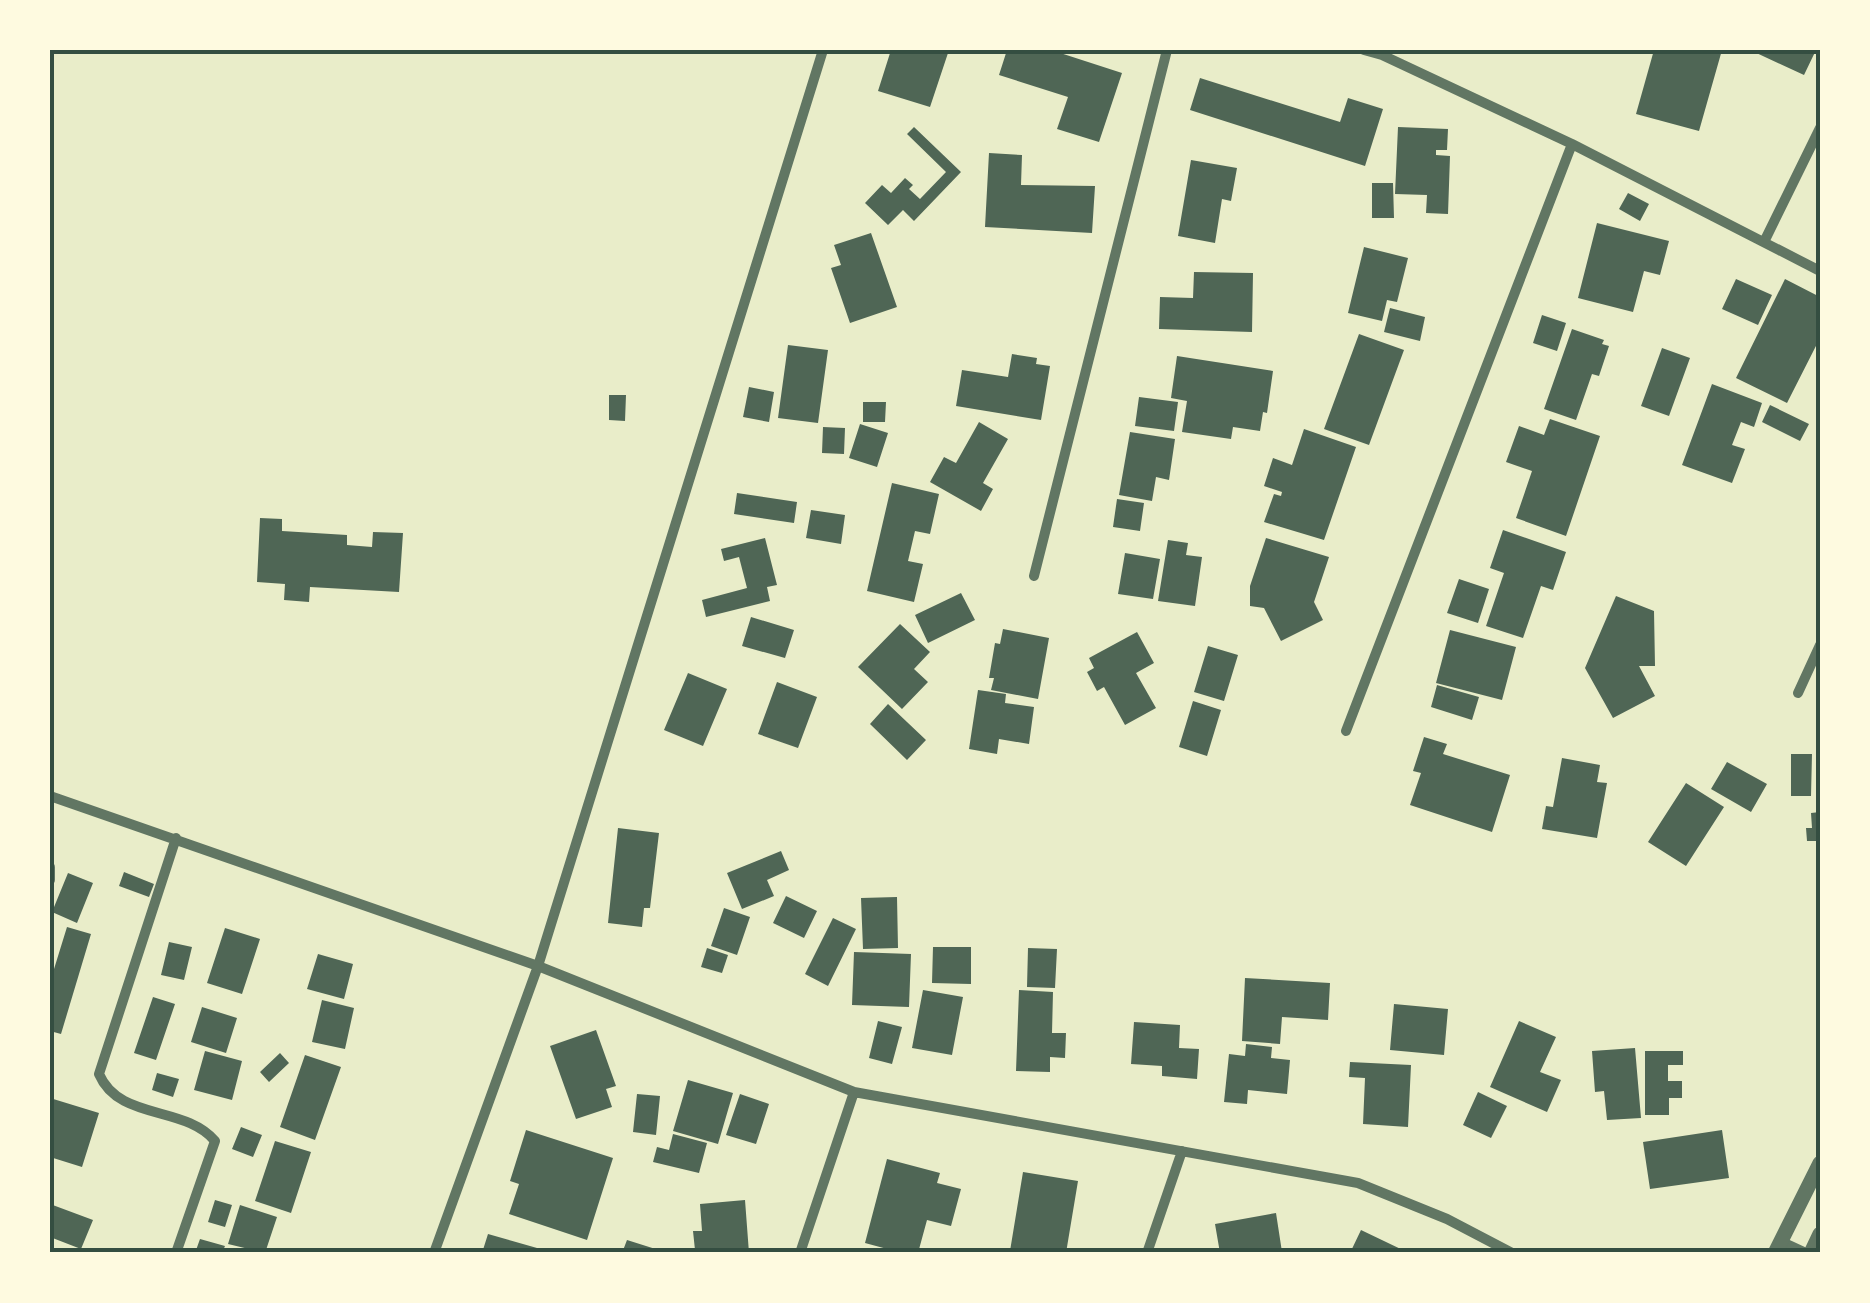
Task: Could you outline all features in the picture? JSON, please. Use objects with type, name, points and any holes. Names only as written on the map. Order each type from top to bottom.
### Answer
[{"type":"street","points":[[434,1253],[538,966],[824,50]]},
{"type":"street","points":[[1034,576],[1167,50]]},
{"type":"street","points":[[1364,50],[1383,52],[1820,271]]},
{"type":"street","points":[[1764,242],[1820,128]]},
{"type":"street","points":[[1346,730],[1572,144]]},
{"type":"street","points":[[1798,692],[1820,646]]},
{"type":"street","points":[[50,796],[538,966],[854,1092],[1358,1183],[1447,1219],[1512,1253]]},
{"type":"street","points":[[176,838],[100,1074],[106,1089],[120,1100],[201,1128],[214,1141],[176,1253]]},
{"type":"street","points":[[50,867],[50,880]]},
{"type":"street","points":[[800,1253],[854,1092]]},
{"type":"street","points":[[1147,1253],[1182,1151]]},
{"type":"street","points":[[1820,1162],[1778,1247],[1809,1253],[1820,1234]]},
{"type":"building","points":[[891,50],[949,50],[930,107],[878,91]]},
{"type":"building","points":[[1007,50],[1051,50],[1122,73],[1099,142],[1057,129],[1068,97],[999,75]]},
{"type":"building","points":[[1654,50],[1722,50],[1699,131],[1636,114]]},
{"type":"building","points":[[1750,50],[1816,50],[1804,75]]},
{"type":"building","points":[[1200,78],[1340,122],[1348,98],[1383,109],[1365,166],[1190,110]]},
{"type":"building","points":[[914,127],[961,172],[914,221],[903,210],[888,225],[865,203],[882,185],[891,193],[905,178],[913,185],[909,189],[920,199],[946,172],[907,134]]},
{"type":"building","points":[[1398,127],[1448,129],[1447,150],[1436,150],[1436,155],[1450,156],[1448,214],[1426,213],[1427,195],[1395,194]]},
{"type":"building","points":[[989,153],[1022,155],[1021,185],[1095,186],[1092,233],[985,227]]},
{"type":"building","points":[[1191,160],[1237,168],[1231,201],[1222,199],[1215,243],[1178,236]]},
{"type":"building","points":[[1372,183],[1393,183],[1394,218],[1372,218]]},
{"type":"building","points":[[1628,193],[1649,204],[1640,221],[1619,209]]},
{"type":"building","points":[[1597,223],[1669,241],[1660,275],[1644,271],[1633,312],[1578,298]]},
{"type":"building","points":[[871,233],[897,307],[850,323],[831,268],[841,265],[834,245]]},
{"type":"building","points":[[1364,247],[1408,258],[1397,302],[1387,300],[1382,321],[1348,313]]},
{"type":"building","points":[[1194,272],[1253,273],[1252,332],[1159,329],[1160,297],[1193,298]]},
{"type":"building","points":[[1736,279],[1772,295],[1758,325],[1722,309]]},
{"type":"building","points":[[1785,279],[1820,297],[1820,338],[1787,403],[1736,378]]},
{"type":"building","points":[[1390,308],[1425,317],[1420,341],[1384,332]]},
{"type":"building","points":[[1542,315],[1566,323],[1557,351],[1533,343]]},
{"type":"building","points":[[1572,329],[1604,340],[1602,344],[1609,346],[1599,376],[1592,374],[1576,420],[1544,409]]},
{"type":"building","points":[[1359,334],[1404,350],[1369,445],[1324,429]]},
{"type":"building","points":[[788,345],[828,350],[818,423],[778,418]]},
{"type":"building","points":[[1662,348],[1690,358],[1669,416],[1641,406]]},
{"type":"building","points":[[1012,354],[1037,358],[1036,364],[1050,366],[1041,420],[956,406],[962,370],[1008,377]]},
{"type":"building","points":[[1177,356],[1273,371],[1267,413],[1263,412],[1260,431],[1233,427],[1231,439],[1182,432],[1187,401],[1171,398]]},
{"type":"building","points":[[1712,384],[1762,403],[1754,427],[1741,422],[1732,445],[1745,449],[1732,483],[1682,465]]},
{"type":"building","points":[[749,387],[774,392],[769,422],[743,417]]},
{"type":"building","points":[[609,395],[626,395],[625,421],[609,420]]},
{"type":"building","points":[[1139,397],[1178,402],[1174,431],[1135,426]]},
{"type":"building","points":[[863,402],[886,402],[885,422],[863,422]]},
{"type":"building","points":[[1770,405],[1809,424],[1800,441],[1762,422]]},
{"type":"building","points":[[1550,419],[1600,436],[1566,536],[1516,518],[1532,471],[1506,462],[1519,426],[1544,435]]},
{"type":"building","points":[[979,422],[1008,439],[983,483],[993,489],[981,511],[930,482],[944,457],[956,463]]},
{"type":"building","points":[[860,424],[888,433],[877,467],[849,458]]},
{"type":"building","points":[[823,427],[845,428],[844,454],[822,453]]},
{"type":"building","points":[[1304,429],[1356,447],[1324,540],[1264,522],[1274,494],[1281,496],[1282,492],[1264,486],[1273,458],[1292,465]]},
{"type":"building","points":[[1130,432],[1175,439],[1169,480],[1156,477],[1152,501],[1119,495]]},
{"type":"building","points":[[892,483],[939,494],[930,534],[915,531],[908,561],[923,564],[914,602],[867,591]]},
{"type":"building","points":[[737,493],[797,502],[794,523],[734,514]]},
{"type":"building","points":[[1117,499],[1144,503],[1140,531],[1113,527]]},
{"type":"building","points":[[811,510],[845,515],[841,544],[806,538]]},
{"type":"building","points":[[260,518],[282,519],[282,531],[347,535],[347,545],[372,547],[373,532],[403,533],[399,592],[310,587],[309,602],[284,600],[285,584],[257,582]]},
{"type":"building","points":[[1503,530],[1566,552],[1553,590],[1541,586],[1523,638],[1486,626],[1504,573],[1490,568]]},
{"type":"building","points":[[765,538],[777,585],[767,587],[770,601],[706,617],[702,600],[747,588],[739,557],[724,561],[721,549]]},
{"type":"building","points":[[1266,538],[1329,557],[1314,602],[1323,620],[1281,641],[1264,608],[1250,606],[1250,586]]},
{"type":"building","points":[[1168,540],[1188,543],[1186,555],[1202,557],[1195,606],[1158,601]]},
{"type":"building","points":[[1125,553],[1160,559],[1153,599],[1118,594]]},
{"type":"building","points":[[1459,579],[1489,589],[1478,623],[1447,613]]},
{"type":"building","points":[[961,593],[975,620],[928,643],[915,615]]},
{"type":"building","points":[[1616,596],[1654,611],[1655,666],[1639,666],[1655,696],[1613,718],[1585,668]]},
{"type":"building","points":[[751,617],[794,630],[785,658],[742,646]]},
{"type":"building","points":[[900,624],[930,652],[914,669],[928,682],[902,709],[858,667]]},
{"type":"building","points":[[1003,629],[1049,638],[1038,699],[991,690],[994,678],[989,678],[995,643],[1000,644]]},
{"type":"building","points":[[1450,630],[1516,647],[1502,700],[1436,683]]},
{"type":"building","points":[[1137,632],[1154,663],[1136,673],[1156,708],[1125,725],[1104,687],[1097,691],[1087,672],[1094,668],[1089,658]]},
{"type":"building","points":[[1208,646],[1238,655],[1224,701],[1194,692]]},
{"type":"building","points":[[688,673],[727,689],[703,746],[664,730]]},
{"type":"building","points":[[777,682],[817,697],[798,748],[758,734]]},
{"type":"building","points":[[1437,685],[1479,697],[1472,720],[1431,707]]},
{"type":"building","points":[[978,690],[1006,694],[1005,703],[1034,707],[1029,744],[999,739],[997,754],[969,749]]},
{"type":"building","points":[[1193,701],[1221,710],[1207,756],[1179,747]]},
{"type":"building","points":[[888,704],[926,740],[907,760],[870,724]]},
{"type":"building","points":[[1424,737],[1447,744],[1443,754],[1510,775],[1492,832],[1410,805],[1421,773],[1413,771]]},
{"type":"building","points":[[1791,754],[1812,754],[1811,796],[1791,796]]},
{"type":"building","points":[[1562,758],[1600,765],[1597,782],[1607,783],[1597,838],[1542,829],[1546,806],[1553,807]]},
{"type":"building","points":[[1727,762],[1767,784],[1751,812],[1711,789]]},
{"type":"building","points":[[1686,783],[1724,807],[1686,866],[1648,842]]},
{"type":"building","points":[[1820,812],[1817,859],[1816,841],[1807,841],[1806,828],[1812,828],[1811,813]]},
{"type":"building","points":[[618,828],[659,833],[650,908],[644,908],[642,927],[608,923]]},
{"type":"building","points":[[781,851],[789,870],[767,880],[774,896],[742,909],[727,873]]},
{"type":"building","points":[[124,872],[154,884],[149,897],[119,886]]},
{"type":"building","points":[[68,873],[93,883],[77,923],[52,912]]},
{"type":"building","points":[[786,896],[817,911],[804,938],[773,923]]},
{"type":"building","points":[[897,897],[898,948],[863,949],[861,898]]},
{"type":"building","points":[[724,908],[750,917],[737,955],[711,946]]},
{"type":"building","points":[[833,918],[856,929],[828,986],[805,974]]},
{"type":"building","points":[[67,927],[91,934],[61,1034],[50,1031],[50,982]]},
{"type":"building","points":[[225,928],[260,939],[242,994],[207,983]]},
{"type":"building","points":[[169,942],[192,947],[184,980],[161,975]]},
{"type":"building","points":[[933,947],[971,947],[971,984],[932,983]]},
{"type":"building","points":[[707,948],[728,955],[722,973],[701,967]]},
{"type":"building","points":[[1028,948],[1057,949],[1055,988],[1027,987]]},
{"type":"building","points":[[854,952],[911,954],[909,1007],[852,1005]]},
{"type":"building","points":[[318,954],[353,964],[344,999],[307,989]]},
{"type":"building","points":[[1245,978],[1330,983],[1328,1020],[1282,1017],[1280,1044],[1242,1041]]},
{"type":"building","points":[[923,990],[963,997],[952,1055],[912,1048]]},
{"type":"building","points":[[1019,990],[1053,992],[1052,1033],[1066,1033],[1065,1058],[1050,1057],[1050,1072],[1016,1071]]},
{"type":"building","points":[[153,997],[175,1004],[156,1060],[134,1053]]},
{"type":"building","points":[[322,1000],[354,1008],[345,1049],[312,1042]]},
{"type":"building","points":[[1394,1004],[1448,1009],[1444,1055],[1390,1050]]},
{"type":"building","points":[[202,1007],[237,1018],[226,1053],[191,1042]]},
{"type":"building","points":[[878,1021],[902,1027],[892,1064],[869,1058]]},
{"type":"building","points":[[1519,1021],[1556,1037],[1540,1072],[1561,1080],[1547,1112],[1490,1087]]},
{"type":"building","points":[[1134,1022],[1180,1025],[1179,1048],[1199,1049],[1197,1079],[1162,1076],[1162,1066],[1131,1064]]},
{"type":"building","points":[[596,1030],[616,1086],[606,1089],[612,1107],[576,1119],[550,1046]]},
{"type":"building","points":[[1246,1044],[1272,1047],[1271,1058],[1290,1060],[1287,1094],[1248,1090],[1247,1104],[1224,1102],[1229,1054],[1245,1056]]},
{"type":"building","points":[[1635,1048],[1641,1118],[1607,1120],[1604,1091],[1595,1092],[1592,1051]]},
{"type":"building","points":[[205,1051],[242,1061],[232,1100],[194,1090]]},
{"type":"building","points":[[1645,1051],[1683,1051],[1683,1065],[1668,1065],[1668,1081],[1682,1081],[1682,1098],[1669,1098],[1669,1115],[1645,1115]]},
{"type":"building","points":[[280,1053],[289,1063],[269,1082],[260,1072]]},
{"type":"building","points":[[305,1055],[341,1067],[315,1140],[280,1127]]},
{"type":"building","points":[[1350,1062],[1411,1065],[1408,1127],[1363,1124],[1365,1078],[1349,1077]]},
{"type":"building","points":[[157,1073],[179,1079],[173,1097],[152,1090]]},
{"type":"building","points":[[688,1080],[733,1093],[718,1144],[673,1131]]},
{"type":"building","points":[[1478,1092],[1507,1106],[1491,1138],[1463,1125]]},
{"type":"building","points":[[637,1094],[660,1096],[656,1135],[633,1132]]},
{"type":"building","points":[[740,1094],[769,1104],[756,1144],[726,1135]]},
{"type":"building","points":[[50,1098],[99,1113],[82,1167],[50,1157]]},
{"type":"building","points":[[241,1127],[262,1135],[253,1157],[232,1149]]},
{"type":"building","points":[[526,1130],[613,1158],[587,1240],[509,1214],[519,1184],[510,1181]]},
{"type":"building","points":[[1722,1130],[1729,1178],[1650,1189],[1643,1142]]},
{"type":"building","points":[[673,1134],[707,1143],[699,1173],[653,1162],[657,1147],[669,1150]]},
{"type":"building","points":[[275,1141],[311,1152],[291,1213],[255,1201]]},
{"type":"building","points":[[887,1159],[940,1173],[937,1183],[961,1189],[951,1226],[927,1220],[918,1253],[865,1243]]},
{"type":"building","points":[[1023,1172],[1078,1181],[1066,1253],[1010,1251]]},
{"type":"building","points":[[215,1200],[232,1205],[225,1227],[208,1222]]},
{"type":"building","points":[[745,1200],[749,1253],[695,1250],[693,1231],[702,1231],[700,1204]]},
{"type":"building","points":[[50,1204],[93,1220],[81,1249],[50,1237]]},
{"type":"building","points":[[240,1205],[277,1217],[265,1253],[228,1244]]},
{"type":"building","points":[[1276,1213],[1282,1252],[1220,1253],[1215,1224]]},
{"type":"building","points":[[1361,1230],[1409,1253],[1350,1253]]},
{"type":"building","points":[[488,1234],[537,1248],[536,1253],[482,1253]]},
{"type":"building","points":[[200,1239],[225,1246],[222,1253],[195,1253]]},
{"type":"building","points":[[627,1240],[665,1252],[622,1253]]}]
